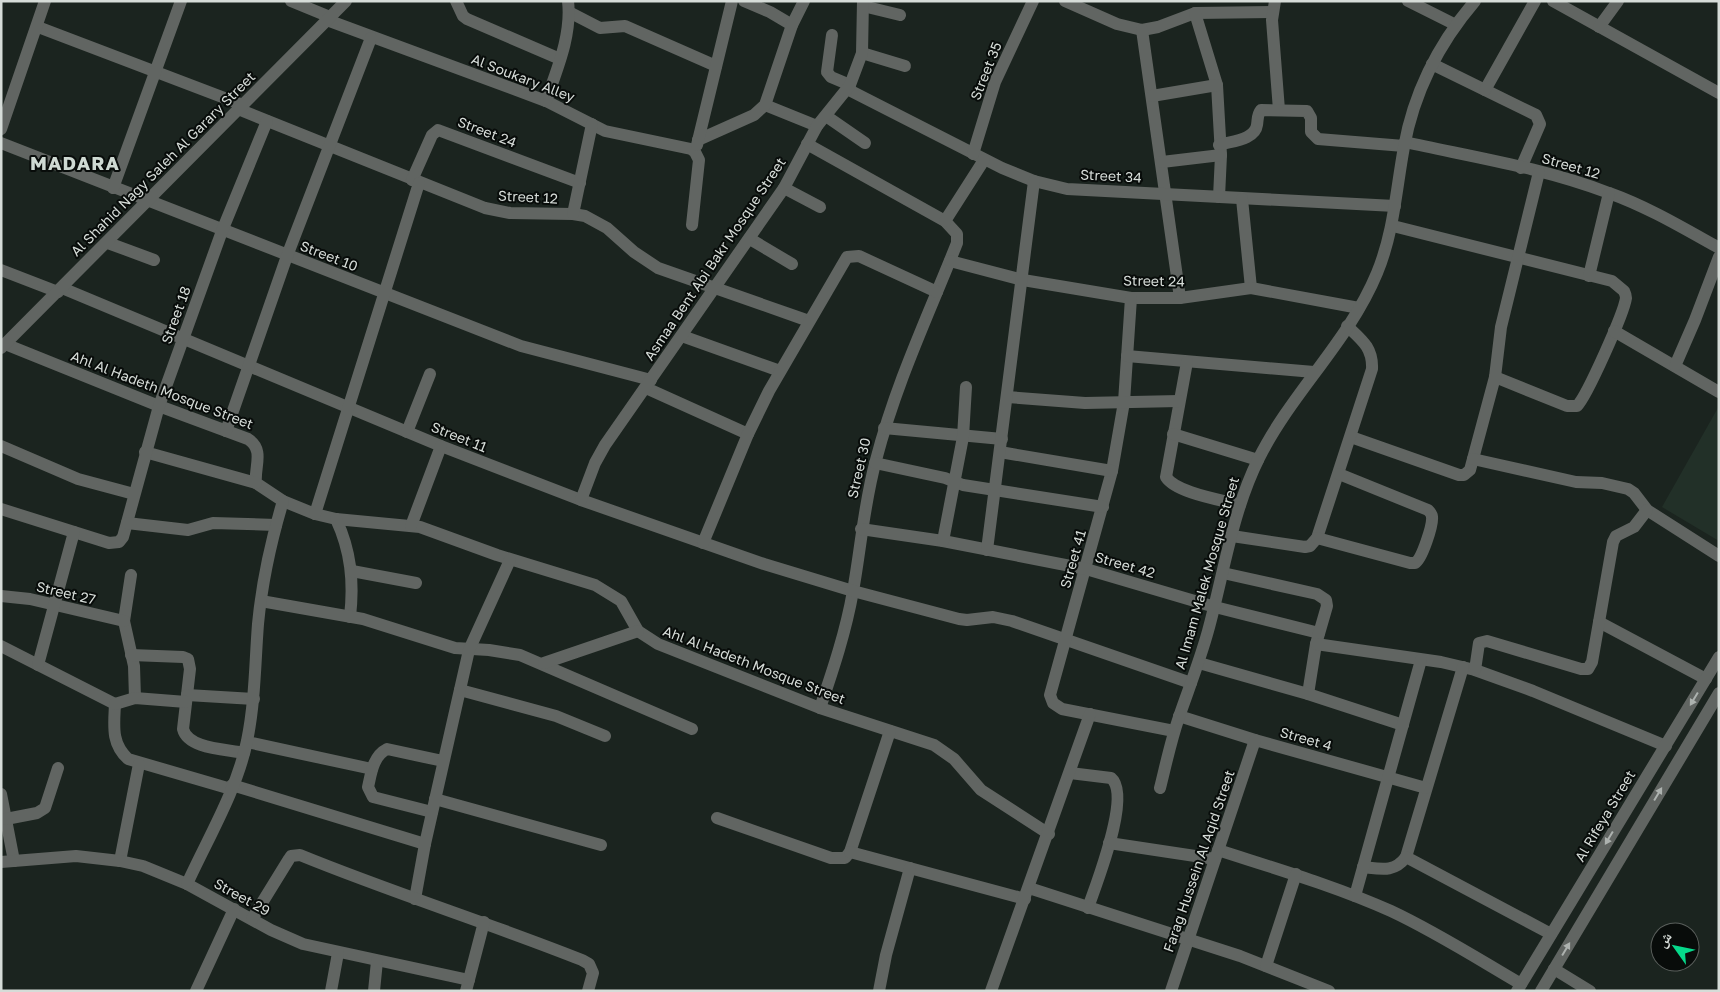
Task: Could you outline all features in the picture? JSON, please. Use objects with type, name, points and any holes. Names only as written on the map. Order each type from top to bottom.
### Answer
[{"type":"street","points":[[1,129],[38,27],[45,1]]},
{"type":"street","points":[[114,188],[154,71],[181,1]]},
{"type":"street","name":"Al Soukary Alley","points":[[291,1],[371,38],[546,101],[619,135],[696,146]]},
{"type":"street","name":"Al Shahid Nagy Saleh Al Garary Street","points":[[3,346],[346,1]]},
{"type":"street","points":[[456,1],[463,16],[467,19],[560,59]]},
{"type":"street","points":[[692,225],[700,160],[696,146],[732,1]]},
{"type":"street","points":[[744,1],[770,12],[792,25]]},
{"type":"street","points":[[696,146],[754,115],[766,105],[792,25],[804,1]]},
{"type":"street","name":"Street 35","points":[[946,221],[978,157],[996,82],[1033,1]]},
{"type":"street","points":[[1065,1],[1117,24],[1142,30],[1158,27],[1195,13],[1274,6],[1279,110],[1261,110],[1258,113],[1257,127],[1250,136],[1220,150],[1162,162]]},
{"type":"street","points":[[1408,1],[1456,25]]},
{"type":"street","name":"Al Imam Malek Mosque Street","points":[[1160,788],[1174,731],[1199,663],[1215,607],[1240,504],[1258,460],[1279,423],[1348,326],[1377,275],[1393,226],[1404,144],[1416,102],[1432,64],[1456,25],[1475,1]]},
{"type":"street","points":[[1485,90],[1535,1]]},
{"type":"street","points":[[1553,1],[1719,93]]},
{"type":"street","points":[[1599,27],[1618,1]]},
{"type":"street","points":[[863,4],[900,15]]},
{"type":"street","name":"Asmaa Bent Abi Bakr Mosque Street","points":[[581,500],[595,463],[784,188],[817,126],[848,87],[862,53],[863,4]]},
{"type":"street","points":[[546,101],[568,29],[568,7]]},
{"type":"street","points":[[568,7],[600,28],[625,26],[716,66]]},
{"type":"street","points":[[1195,13],[1217,85],[1220,150],[1219,197]]},
{"type":"street","name":"Street 12","points":[[38,27],[154,71],[329,147],[498,211],[585,216],[602,224],[634,252],[658,268],[809,321]]},
{"type":"street","points":[[1142,30],[1180,298]]},
{"type":"street","name":"Street 34","points":[[832,36],[827,72],[830,77],[978,157],[1034,181],[1067,189],[1395,206]]},
{"type":"street","points":[[226,431],[287,256],[371,38]]},
{"type":"street","points":[[862,53],[904,66]]},
{"type":"street","points":[[1432,64],[1536,115],[1539,119],[1538,130],[1521,168]]},
{"type":"street","points":[[1152,96],[1217,85]]},
{"type":"street","points":[[766,105],[817,126]]},
{"type":"street","name":"Street 12","points":[[1279,110],[1307,111],[1311,118],[1311,132],[1318,139],[1404,144],[1539,172],[1609,193],[1658,215],[1719,248]]},
{"type":"street","points":[[826,116],[865,143]]},
{"type":"street","name":"Street 18","points":[[74,532],[113,544],[120,542],[123,537],[144,452],[159,406],[222,231],[268,122]]},
{"type":"street","points":[[573,214],[592,124]]},
{"type":"street","name":"Street 24","points":[[415,181],[432,135],[438,130],[580,183]]},
{"type":"street","name":"Street 10","points":[[1,143],[222,231],[521,346],[648,384],[748,434]]},
{"type":"street","points":[[807,144],[946,221]]},
{"type":"street","points":[[1351,437],[1459,475],[1467,473],[1473,459],[1495,377],[1501,327],[1539,172]]},
{"type":"street","points":[[315,514],[384,293],[415,181]]},
{"type":"street","points":[[987,550],[1034,181]]},
{"type":"street","points":[[784,188],[820,207]]},
{"type":"street","points":[[1589,276],[1609,193]]},
{"type":"street","points":[[1242,198],[1251,288]]},
{"type":"street","name":"Street 30","points":[[820,708],[839,647],[853,591],[861,529],[884,428],[908,359],[957,243],[957,234],[946,221]]},
{"type":"street","points":[[1393,226],[1518,259],[1612,281],[1624,291],[1626,298],[1614,331],[1585,395],[1577,406],[1567,406],[1495,377]]},
{"type":"street","points":[[750,238],[792,264]]},
{"type":"street","points":[[108,242],[154,260]]},
{"type":"street","points":[[703,544],[748,434],[780,371],[845,260],[851,255],[859,256],[937,292]]},
{"type":"street","points":[[1675,366],[1719,256]]},
{"type":"street","name":"Street 24","points":[[950,261],[1022,280],[1131,298],[1180,298],[1251,288],[1359,308]]},
{"type":"street","name":"Street 11","points":[[1,270],[60,290],[183,338],[441,446],[581,500],[703,544],[853,591],[959,619],[1002,618],[1191,683]]},
{"type":"street","name":"Street 41","points":[[1131,298],[1124,402],[1112,471],[1086,569],[1064,640],[1051,699],[1053,703],[1062,709],[1174,731]]},
{"type":"street","points":[[1232,536],[1305,547],[1310,546],[1317,538],[1370,379],[1372,360],[1367,344],[1348,326]]},
{"type":"street","points":[[1614,331],[1719,392]]},
{"type":"street","points":[[682,336],[780,371]]},
{"type":"street","name":"Ahl Al Hadeth Mosque Street","points":[[3,346],[248,439],[257,446],[256,483],[283,501],[315,514],[336,519],[411,526],[430,530],[510,560],[595,585],[610,592],[621,601],[638,631],[658,644],[820,708],[925,741],[945,751],[981,790],[1049,834]]},
{"type":"street","points":[[1127,356],[1314,372]]},
{"type":"street","points":[[1187,362],[1166,471],[1169,482],[1179,488],[1240,504]]},
{"type":"street","points":[[407,432],[430,374]]},
{"type":"street","points":[[943,541],[962,437],[966,388]]},
{"type":"street","points":[[1007,397],[1056,402],[1180,401]]},
{"type":"street","points":[[884,428],[962,437],[1112,471]]},
{"type":"street","points":[[1173,434],[1258,460]]},
{"type":"street","points":[[1,446],[78,479],[134,494]]},
{"type":"street","points":[[411,526],[441,446]]},
{"type":"street","points":[[144,452],[256,483]]},
{"type":"street","points":[[1473,459],[1576,482],[1602,483],[1628,489],[1647,510],[1719,556]]},
{"type":"street","points":[[875,463],[955,481],[963,485],[1103,507]]},
{"type":"street","points":[[1317,538],[1410,563],[1415,563],[1421,557],[1432,523],[1432,517],[1428,510],[1339,474]]},
{"type":"street","points":[[187,884],[232,787],[246,748],[254,699],[261,601],[276,525],[283,501]]},
{"type":"street","points":[[1,509],[74,532],[38,665]]},
{"type":"street","points":[[1363,867],[1390,870],[1396,868],[1406,857],[1426,788],[1469,668],[1480,643],[1487,641],[1581,669],[1588,669],[1592,662],[1613,542],[1616,536],[1634,527],[1647,510]]},
{"type":"street","points":[[336,519],[345,538],[352,571],[350,617]]},
{"type":"street","points":[[127,523],[188,530],[213,523],[276,525]]},
{"type":"street","name":"Street 42","points":[[861,529],[943,541],[1086,569],[1318,639],[1469,668],[1533,691],[1666,746]]},
{"type":"street","points":[[415,899],[433,805],[469,650],[510,560]]},
{"type":"street","points":[[352,571],[416,583]]},
{"type":"street","points":[[1223,573],[1322,596],[1326,600],[1327,606],[1318,639],[1308,694]]},
{"type":"street","points":[[132,575],[124,621],[135,676],[135,698]]},
{"type":"street","name":"Street 27","points":[[1,596],[30,599],[124,621]]},
{"type":"street","points":[[261,601],[378,623],[455,648],[506,651],[544,664],[692,729]]},
{"type":"street","points":[[1599,622],[1706,679]]},
{"type":"street","points":[[544,664],[638,631]]},
{"type":"street","points":[[1,646],[115,704],[135,698],[254,699]]},
{"type":"street","points":[[131,656],[183,656],[188,659],[190,664],[183,728],[188,739],[372,769]]},
{"type":"street","name":"Al Rifeya Street","points":[[1519,988],[1719,658]]},
{"type":"street","points":[[1355,896],[1421,660]]},
{"type":"street","points":[[1199,663],[1308,694],[1403,724]]},
{"type":"street","points":[[460,690],[556,716],[605,736]]},
{"type":"street","points":[[1541,991],[1719,693]]},
{"type":"street","points":[[115,704],[114,735],[116,744],[128,759],[139,764],[232,787],[425,844]]},
{"type":"street","points":[[991,991],[1049,834],[1090,714]]},
{"type":"street","name":"Street 4","points":[[1179,716],[1255,740],[1426,788]]},
{"type":"street","points":[[717,818],[840,860],[850,852],[890,731]]},
{"type":"street","points":[[1674,733],[1690,742]]},
{"type":"street","name":"Farag Hussein Al Aqid Street","points":[[1171,991],[1255,740]]},
{"type":"street","points":[[444,761],[387,750],[379,755],[372,769],[368,787],[373,797],[433,805],[601,845]]},
{"type":"street","points":[[120,861],[139,764]]},
{"type":"street","points":[[6,819],[37,813],[45,808],[58,768]]},
{"type":"street","points":[[1070,773],[1106,776],[1114,780],[1118,798],[1109,843],[1088,908]]},
{"type":"street","points":[[1,794],[6,819],[8,862]]},
{"type":"street","points":[[1109,843],[1217,855],[1296,874],[1355,896],[1419,926],[1519,988]]},
{"type":"street","points":[[850,852],[910,868],[1088,908],[1266,966],[1329,991]]},
{"type":"street","points":[[252,919],[289,859],[295,854],[415,899],[484,922],[582,960],[589,964],[593,974],[588,991]]},
{"type":"street","name":"Street 29","points":[[8,862],[76,856],[120,861],[150,869],[187,884],[286,938],[467,986]]},
{"type":"street","points":[[1406,857],[1551,934]]},
{"type":"street","points":[[878,991],[910,868]]},
{"type":"street","points":[[1266,966],[1296,874]]},
{"type":"street","points":[[196,991],[234,909]]},
{"type":"street","points":[[467,986],[484,922]]},
{"type":"street","points":[[331,991],[338,953]]},
{"type":"street","points":[[374,991],[376,961]]},
{"type":"street","points":[[1554,969],[1590,991]]},
{"type":"shaded area","points":[[1719,406],[1719,541],[1662,507]]},
{"type":"district","name":"MADARA","points":[[75,163]]}]
